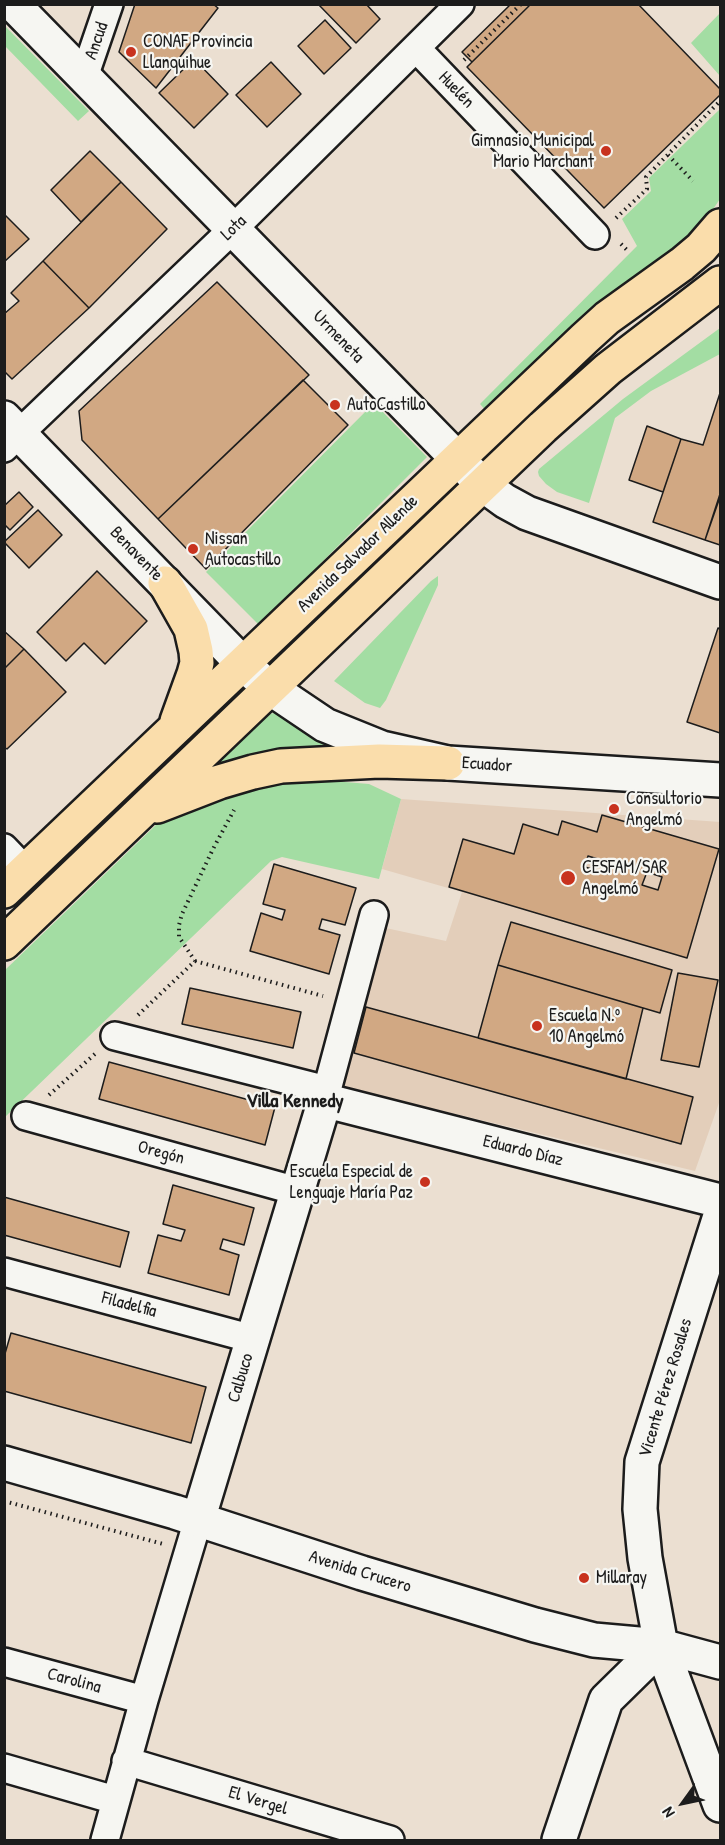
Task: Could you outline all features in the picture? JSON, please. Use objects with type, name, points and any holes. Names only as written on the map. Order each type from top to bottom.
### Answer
[{"type":"highway","name":"Avenida Salvador Allende","points":[[12,870],[175,729],[585,338],[607,318],[682,264],[701,248],[720,226]]},
{"type":"highway","name":"Avenida Salvador Allende","points":[[4,943],[543,427],[608,369],[720,283]]},
{"type":"highway","points":[[165,583],[191,629],[197,663],[175,729]]},
{"type":"highway","points":[[141,812],[219,782],[281,766],[379,761],[448,763]]},
{"type":"main road","name":"Urmeneta","points":[[13,4],[490,491],[527,513],[720,582]]},
{"type":"main road","name":"Benavente","points":[[10,433],[270,688]]},
{"type":"main road","name":"Ecuador","points":[[270,688],[326,725],[352,737],[382,748],[448,763],[720,780]]},
{"type":"main road","name":"Calbuco","points":[[198,1520],[326,1097]]},
{"type":"main road","name":"Eduardo Díaz","points":[[326,1097],[335,1103],[720,1201]]},
{"type":"main road","name":"Vicente Pérez Rosales","points":[[720,1216],[642,1462],[640,1509],[645,1558],[661,1646],[720,1805]]},
{"type":"main road","name":"Avenida Crucero","points":[[4,1463],[175,1512],[340,1566],[535,1625],[594,1640],[661,1646],[720,1662]]},
{"type":"main road","points":[[559,1840],[606,1700],[661,1646]]},
{"type":"street","name":"Ancud","points":[[84,77],[109,4]]},
{"type":"street","name":"Lota","points":[[10,433],[233,229],[460,4]]},
{"type":"street","name":"Huelén","points":[[416,48],[605,227]]},
{"type":"street","name":"Calbuco","points":[[326,1097],[374,915]]},
{"type":"street","name":"Eduardo Díaz","points":[[115,1036],[326,1097]]},
{"type":"street","name":"Oregón","points":[[26,1116],[297,1191]]},
{"type":"street","name":"Filadelfia","points":[[4,1272],[253,1339]]},
{"type":"street","name":"Calbuco","points":[[105,1840],[126,1761],[198,1520]]},
{"type":"street","name":"Carolina","points":[[4,1662],[144,1700]]},
{"type":"street","name":"El Vergel","points":[[126,1761],[390,1840]]},
{"type":"street","points":[[4,1768],[115,1800]]},
{"type":"path","points":[[473,51],[521,4]]},
{"type":"path","points":[[605,227],[647,189],[646,177],[720,101]]},
{"type":"path","points":[[668,155],[693,181]]},
{"type":"path","points":[[235,808],[182,914],[179,938],[195,961],[350,1004]]},
{"type":"path","points":[[26,1116],[195,961]]},
{"type":"path","points":[[4,1501],[166,1545]]},
{"type":"shaded area","name":"Escuela N.º 10 Angelmó","points":[[401,799],[720,822],[720,1100],[695,1171],[338,1086],[381,927],[446,941],[462,892],[382,869]]},
{"type":"green space","points":[[720,13],[720,76],[691,43]]},
{"type":"green space","points":[[4,25],[89,111],[78,121],[5,46]]},
{"type":"green space","points":[[720,109],[720,199],[703,224],[488,413],[480,404],[637,246],[622,219],[651,191],[649,178]]},
{"type":"green space","points":[[720,328],[720,354],[651,391],[615,418],[589,503],[557,492],[539,476],[539,469],[623,399]]},
{"type":"green space","points":[[374,403],[427,457],[259,625],[206,572]]},
{"type":"green space","points":[[438,576],[438,585],[386,700],[380,708],[365,703],[334,681],[431,581]]},
{"type":"green space","points":[[268,714],[286,715],[328,740],[333,746],[329,750],[222,767],[216,761]]},
{"type":"green space","points":[[333,781],[369,784],[401,799],[379,879],[282,857],[271,861],[5,1117],[5,970],[158,823],[205,799],[260,784]]},
{"type":"building","points":[[135,4],[213,4],[218,8],[156,88],[119,52]]},
{"type":"building","points":[[318,4],[366,4],[380,19],[356,43]]},
{"type":"building","points":[[511,4],[531,4],[472,62],[462,52]]},
{"type":"building","name":"Gimnasio Municipal Mario Marchant","points":[[531,4],[638,4],[720,89],[720,95],[604,208],[467,67]]},
{"type":"building","points":[[325,20],[351,48],[324,74],[298,46]]},
{"type":"building","points":[[194,59],[228,94],[194,128],[159,93]]},
{"type":"building","points":[[271,62],[301,94],[267,127],[236,95]]},
{"type":"building","points":[[90,151],[121,182],[81,222],[51,190]]},
{"type":"building","points":[[121,182],[167,229],[89,308],[43,261]]},
{"type":"building","points":[[4,214],[29,239],[4,262]]},
{"type":"building","points":[[43,261],[89,308],[12,379],[4,371],[4,314],[19,301],[11,293]]},
{"type":"building","points":[[217,282],[309,375],[158,519],[82,440],[79,411]]},
{"type":"building","points":[[303,380],[348,425],[206,569],[158,519]]},
{"type":"building","points":[[720,393],[720,494],[705,540],[653,522],[681,439],[703,445]]},
{"type":"building","points":[[647,426],[681,439],[663,492],[629,480]]},
{"type":"building","points":[[19,492],[33,507],[10,530],[4,524],[4,506]]},
{"type":"building","points":[[720,497],[720,545],[705,540]]},
{"type":"building","points":[[38,510],[62,535],[29,568],[4,542]]},
{"type":"building","points":[[97,571],[147,621],[105,664],[84,643],[66,661],[37,632]]},
{"type":"building","points":[[718,628],[720,629],[720,733],[687,722]]},
{"type":"building","points":[[4,631],[24,649],[4,669]]},
{"type":"building","points":[[24,649],[66,692],[7,749],[4,747],[4,669]]},
{"type":"building","name":"CESFAM/SAR Angelmó","points":[[602,815],[719,849],[687,958],[449,887],[463,839],[514,854],[523,824],[558,835],[562,821],[597,832]],"holes":[[[588,856],[611,863],[608,874],[585,867]],[[647,872],[662,877],[658,890],[642,885]]]},
{"type":"building","points":[[274,864],[356,888],[345,925],[322,919],[319,929],[340,935],[329,974],[250,951],[261,913],[282,920],[285,910],[263,904]]},
{"type":"building","points":[[511,922],[672,970],[660,1013],[498,965]]},
{"type":"building","points":[[498,965],[643,1008],[626,1079],[478,1038]]},
{"type":"building","points":[[678,973],[718,980],[699,1067],[661,1060]]},
{"type":"building","points":[[190,988],[301,1012],[293,1048],[182,1024]]},
{"type":"building","points":[[366,1007],[693,1097],[681,1144],[354,1053]]},
{"type":"building","points":[[109,1062],[275,1107],[265,1145],[99,1099]]},
{"type":"building","points":[[173,1185],[254,1208],[244,1245],[223,1239],[220,1249],[239,1255],[229,1295],[148,1273],[158,1235],[181,1241],[185,1230],[163,1224]]},
{"type":"building","points":[[4,1197],[129,1232],[120,1267],[4,1235]]},
{"type":"building","points":[[11,1333],[206,1387],[191,1443],[4,1391],[4,1357]]},
{"type":"place","name":"CONAF Provincia Llanquihue","points":[[131,52]]},
{"type":"place","name":"Gimnasio Municipal Mario Marchant","points":[[606,151]]},
{"type":"place","name":"AutoCastillo","points":[[335,405]]},
{"type":"place","name":"Nissan Autocastillo","points":[[193,549]]},
{"type":"place","name":"Consultorio Angelmó","points":[[614,809]]},
{"type":"place","name":"CESFAM/SAR Angelmó","points":[[568,878]]},
{"type":"place","name":"Escuela N.º 10 Angelmó","points":[[537,1026]]},
{"type":"place","name":"Escuela Especial de Lenguaje María Paz","points":[[425,1182]]},
{"type":"place","name":"Millaray","points":[[584,1578]]},
{"type":"district","name":"Villa Kennedy","points":[[295,1102]]}]
